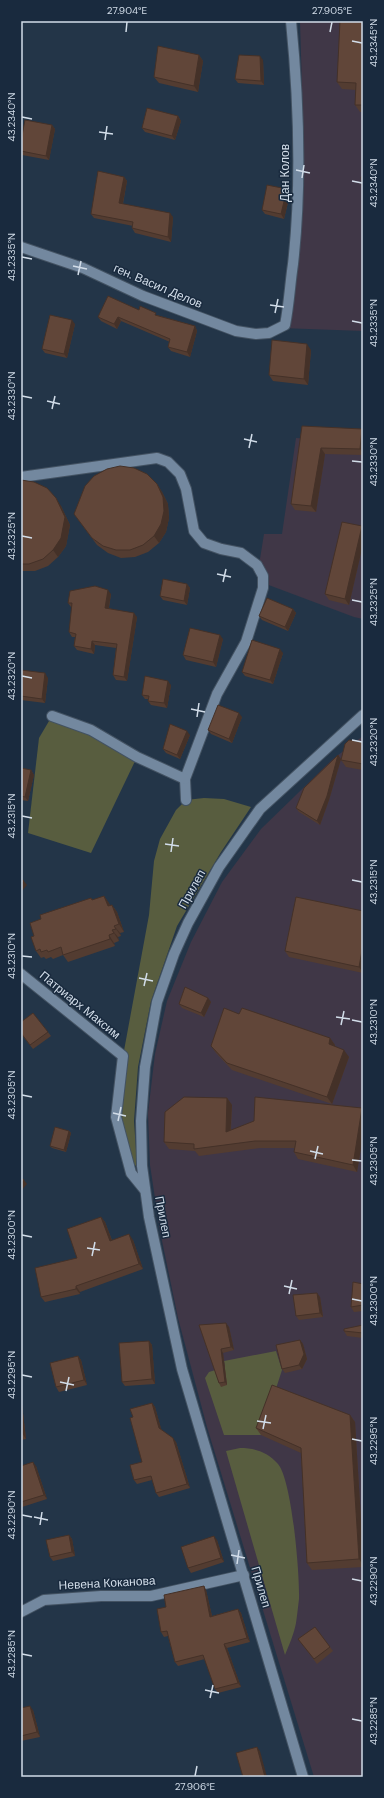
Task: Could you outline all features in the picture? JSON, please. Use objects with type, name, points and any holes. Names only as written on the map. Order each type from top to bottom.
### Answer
[{"type":"street","name":"Дан Колов","points":[[285,325],[298,217],[299,157],[297,78],[291,21]]},
{"type":"street","name":"ген. Васил Делов","points":[[21,247],[83,268],[143,296],[236,331],[269,334],[285,325]]},
{"type":"street","points":[[21,477],[157,458],[168,462],[180,474],[186,489],[194,531],[204,543],[221,549],[241,553],[257,565],[263,576],[263,588],[246,642],[217,694],[185,779],[186,800]]},
{"type":"street","name":"Прилеп","points":[[303,1777],[182,1369],[144,1189],[141,1121],[145,1068],[157,1002],[174,954],[185,929],[219,867],[260,809],[363,715]]},
{"type":"street","points":[[52,716],[91,730],[137,757],[185,779]]},
{"type":"street","name":"Патриарх Максим","points":[[21,974],[124,1056],[116,1117],[131,1172],[144,1189]]},
{"type":"street","name":"Невена Коканова","points":[[21,1612],[44,1600],[102,1596],[151,1596],[244,1575]]},
{"type":"shaded area","points":[[300,21],[363,21],[363,331],[281,328],[302,217],[303,121]]},
{"type":"shaded area","points":[[296,438],[363,442],[363,619],[266,584],[259,565],[264,534],[282,534]]},
{"type":"shaded area","points":[[363,736],[363,1777],[314,1777],[207,1427],[178,1318],[160,1231],[150,1165],[148,1113],[155,1054],[167,1001],[191,942],[222,882],[261,829],[333,759]]},
{"type":"green space","points":[[52,716],[137,757],[91,853],[28,833],[39,738]]},
{"type":"green space","points":[[204,798],[224,799],[251,807],[221,852],[177,926],[151,1001],[138,1067],[134,1121],[137,1165],[132,1167],[116,1117],[123,1056],[149,915],[154,861],[160,839],[176,810],[186,800]]},
{"type":"green space","points":[[276,1351],[282,1370],[261,1435],[224,1435],[205,1378],[209,1372],[225,1367],[224,1361]]},
{"type":"green space","points":[[240,1448],[251,1449],[270,1456],[278,1464],[283,1473],[287,1489],[294,1529],[299,1599],[295,1627],[285,1655],[226,1451]]},
{"type":"building","points":[[340,21],[363,21],[363,105],[355,105],[356,83],[337,82]]},
{"type":"building","points":[[158,46],[199,55],[194,86],[154,77]]},
{"type":"building","points":[[239,55],[260,56],[261,81],[235,79]]},
{"type":"building","points":[[147,108],[178,116],[172,136],[142,128]]},
{"type":"building","points":[[25,120],[52,125],[46,156],[21,151],[21,141]]},
{"type":"building","points":[[98,171],[124,177],[119,203],[170,213],[168,237],[132,228],[133,222],[91,214]]},
{"type":"building","points":[[363,176],[363,192],[361,177]]},
{"type":"building","points":[[267,185],[287,189],[281,214],[262,210]]},
{"type":"building","points":[[108,296],[139,310],[140,306],[156,313],[155,315],[195,326],[187,352],[168,347],[170,339],[118,317],[114,324],[98,317]]},
{"type":"building","points":[[50,315],[72,320],[64,354],[42,349]]},
{"type":"building","points":[[272,340],[307,344],[304,379],[269,375]]},
{"type":"building","points":[[302,426],[362,429],[360,449],[321,448],[311,506],[291,504]]},
{"type":"building","points":[[120,466],[134,468],[147,474],[157,484],[163,497],[164,511],[161,524],[154,536],[143,545],[130,550],[116,550],[103,546],[92,538],[74,514],[85,486],[94,476],[107,469]]},
{"type":"building","points":[[21,480],[34,482],[47,488],[56,498],[65,517],[61,538],[53,550],[43,559],[29,564],[21,564]]},
{"type":"building","points":[[342,522],[362,526],[345,599],[325,594]]},
{"type":"building","points":[[163,579],[187,584],[184,601],[160,596]]},
{"type":"building","points":[[95,586],[108,590],[105,608],[134,613],[124,677],[113,675],[117,644],[92,641],[91,649],[74,646],[76,634],[69,632],[72,603],[68,603],[70,591]]},
{"type":"building","points":[[267,598],[293,609],[285,627],[259,616]]},
{"type":"building","points":[[190,628],[220,635],[213,662],[183,655]]},
{"type":"building","points":[[252,640],[280,649],[270,680],[242,672]]},
{"type":"building","points":[[21,670],[45,673],[42,699],[21,696]]},
{"type":"building","points":[[145,676],[168,681],[164,703],[148,701],[149,696],[142,695]]},
{"type":"building","points":[[218,705],[239,713],[229,739],[208,730]]},
{"type":"building","points":[[170,724],[187,731],[177,755],[163,749]]},
{"type":"building","points":[[349,740],[363,742],[363,764],[341,760],[345,744]]},
{"type":"building","points":[[338,755],[327,796],[317,821],[296,808],[304,788]]},
{"type":"building","points":[[21,768],[31,770],[25,797],[21,796]]},
{"type":"building","points":[[104,896],[108,906],[112,905],[119,924],[114,926],[116,929],[112,930],[114,933],[109,935],[110,939],[63,955],[61,947],[48,952],[47,950],[41,952],[40,949],[36,951],[31,937],[34,936],[30,923],[41,919],[40,915],[91,898],[92,900]]},
{"type":"building","points":[[296,897],[363,911],[363,945],[359,967],[285,951]]},
{"type":"building","points":[[185,987],[208,998],[201,1013],[179,1004]]},
{"type":"building","points":[[224,1008],[239,1014],[242,1008],[330,1038],[329,1044],[344,1050],[327,1097],[227,1063],[211,1046]]},
{"type":"building","points":[[33,1013],[48,1032],[30,1045],[21,1033],[21,1022]]},
{"type":"building","points":[[184,1097],[227,1098],[226,1132],[254,1121],[255,1097],[362,1108],[353,1165],[294,1152],[296,1141],[255,1141],[194,1149],[194,1144],[164,1142],[165,1112]]},
{"type":"building","points":[[55,1127],[69,1131],[64,1150],[50,1146]]},
{"type":"building","points":[[101,1217],[110,1241],[129,1234],[139,1264],[76,1286],[76,1289],[41,1297],[35,1268],[77,1258],[67,1229]]},
{"type":"building","points":[[353,1282],[363,1284],[363,1305],[351,1307]]},
{"type":"building","points":[[317,1293],[320,1313],[296,1316],[293,1295]]},
{"type":"building","points":[[226,1323],[231,1347],[221,1349],[225,1382],[219,1383],[199,1325]]},
{"type":"building","points":[[363,1325],[363,1333],[344,1331],[344,1329]]},
{"type":"building","points":[[300,1340],[304,1354],[299,1365],[282,1369],[276,1345]]},
{"type":"building","points":[[149,1341],[152,1379],[122,1382],[119,1343]]},
{"type":"building","points":[[78,1356],[84,1380],[56,1387],[50,1363]]},
{"type":"building","points":[[272,1385],[350,1415],[359,1559],[307,1563],[301,1448],[256,1428]]},
{"type":"building","points":[[152,1403],[159,1428],[173,1438],[187,1484],[156,1493],[151,1476],[134,1480],[130,1465],[142,1462],[130,1418],[133,1417],[130,1409]]},
{"type":"building","points":[[33,1462],[44,1495],[21,1502],[21,1466]]},
{"type":"building","points":[[69,1535],[72,1552],[50,1557],[46,1540]]},
{"type":"building","points":[[214,1536],[221,1558],[188,1568],[181,1547]]},
{"type":"building","points":[[204,1586],[210,1617],[238,1609],[247,1638],[224,1644],[238,1683],[215,1689],[203,1655],[175,1662],[167,1631],[161,1632],[157,1609],[166,1607],[164,1595]]},
{"type":"building","points":[[315,1627],[330,1647],[314,1659],[298,1639]]},
{"type":"building","points":[[30,1706],[37,1732],[21,1736],[21,1708]]},
{"type":"building","points":[[257,1747],[265,1777],[243,1777],[236,1753]]}]
